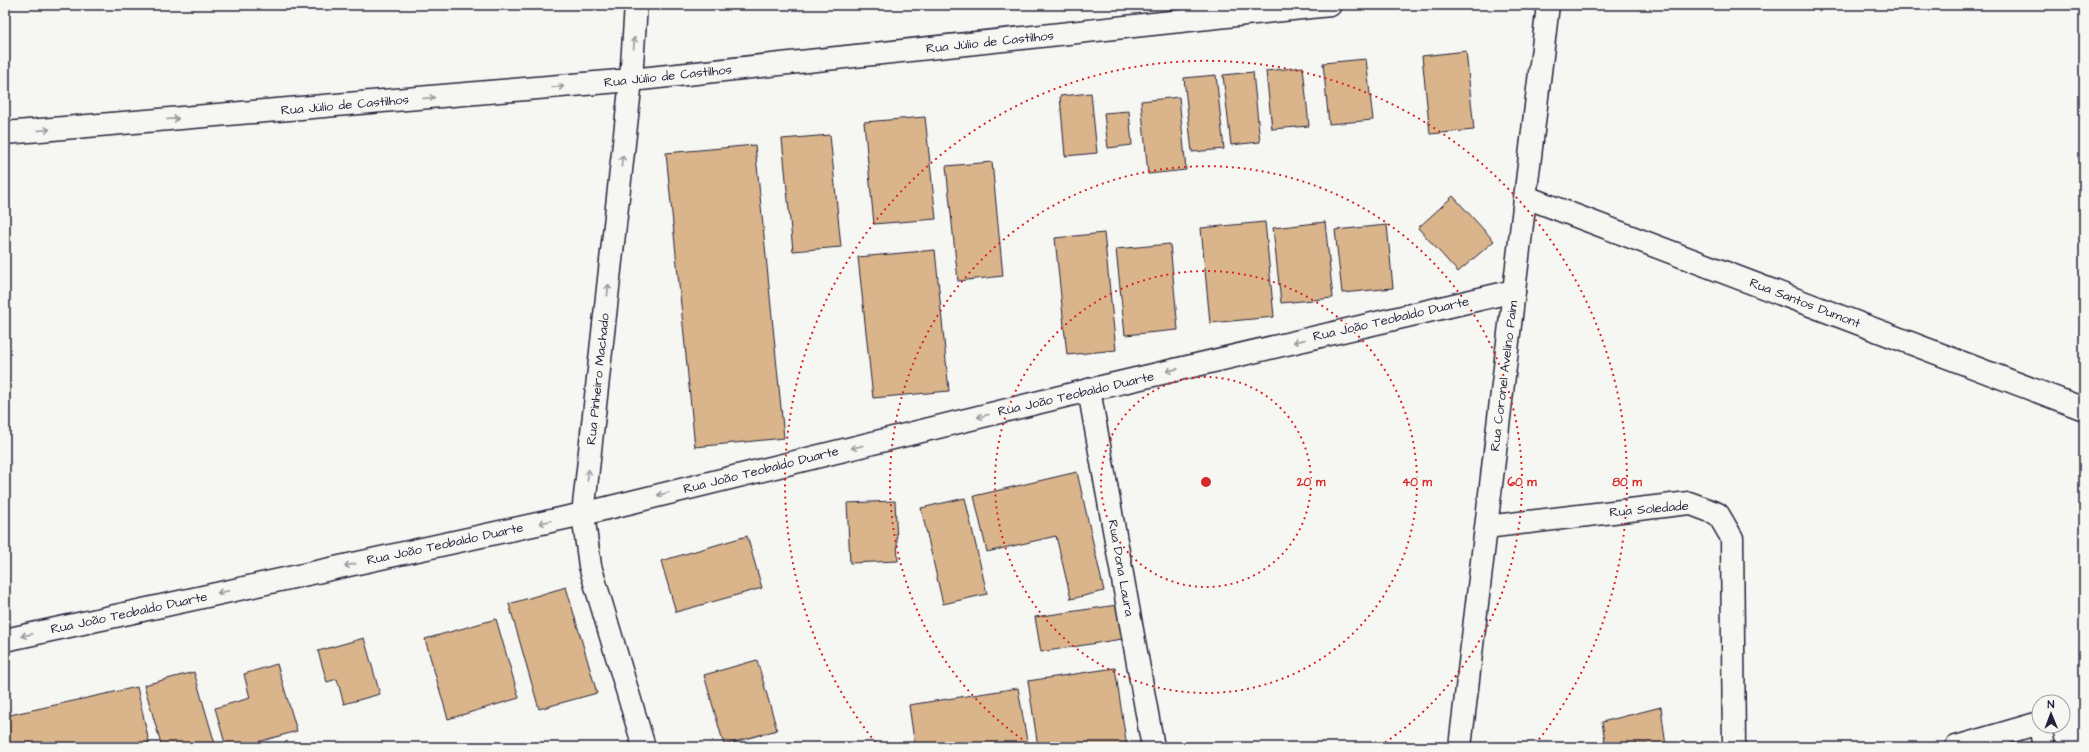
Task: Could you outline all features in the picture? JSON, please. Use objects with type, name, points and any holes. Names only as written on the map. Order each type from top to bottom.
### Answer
[{"type":"main road","name":"Rua Pinheiro Machado","points":[[636,5],[631,80],[583,514],[590,566],[644,747]]},
{"type":"main road","name":"Rua Júlio de Castilhos","points":[[5,133],[631,80],[1330,5]]},
{"type":"main road","name":"Rua Coronel Avelino Paim","points":[[1460,747],[1548,5]]},
{"type":"main road","name":"Rua Santos Dumont","points":[[1526,196],[2084,409]]},
{"type":"main road","name":"Rua João Teobaldo Duarte","points":[[5,640],[583,514],[1089,390],[1514,291]]},
{"type":"main road","name":"Rua Dona Laura","points":[[1089,390],[1153,747]]},
{"type":"main road","name":"Rua Soledade","points":[[1486,526],[1689,502],[1718,514],[1732,538],[1734,747]]},
{"type":"main road","points":[[1956,747],[2031,725]]},
{"type":"main road","points":[[2042,734],[2044,747]]},
{"type":"building","points":[[1466,51],[1474,130],[1430,134],[1422,56]]},
{"type":"building","points":[[1366,59],[1373,120],[1329,124],[1323,63]]},
{"type":"building","points":[[1303,67],[1309,126],[1272,129],[1266,71]]},
{"type":"building","points":[[1253,72],[1260,142],[1231,145],[1223,75]]},
{"type":"building","points":[[1216,75],[1224,149],[1192,152],[1184,78]]},
{"type":"building","points":[[1091,93],[1097,153],[1065,156],[1060,96]]},
{"type":"building","points":[[1179,97],[1186,170],[1148,174],[1141,101]]},
{"type":"building","points":[[1129,111],[1132,145],[1108,148],[1104,113]]},
{"type":"building","points":[[925,117],[936,219],[874,224],[864,122]]},
{"type":"building","points":[[830,135],[841,247],[793,251],[782,139]]},
{"type":"building","points":[[755,145],[784,438],[695,447],[666,153]]},
{"type":"building","points":[[992,162],[1003,276],[958,281],[946,166]]},
{"type":"building","points":[[1453,196],[1494,241],[1458,272],[1418,228]]},
{"type":"building","points":[[1265,222],[1274,317],[1210,323],[1201,228]]},
{"type":"building","points":[[1325,222],[1333,298],[1281,303],[1273,228]]},
{"type":"building","points":[[1387,225],[1393,288],[1342,293],[1335,230]]},
{"type":"building","points":[[1104,233],[1116,350],[1067,355],[1055,238]]},
{"type":"building","points":[[1170,244],[1178,330],[1125,335],[1116,249]]},
{"type":"building","points":[[935,250],[949,391],[873,398],[858,257]]},
{"type":"building","points":[[1077,472],[1104,591],[1071,599],[1056,536],[987,552],[974,496]]},
{"type":"building","points":[[965,498],[987,594],[943,604],[921,508]]},
{"type":"building","points":[[895,501],[898,561],[850,563],[847,503]]},
{"type":"building","points":[[747,536],[762,588],[676,612],[661,561]]},
{"type":"building","points":[[566,587],[597,693],[539,709],[509,604]]},
{"type":"building","points":[[1117,605],[1122,639],[1041,652],[1035,617]]},
{"type":"building","points":[[496,619],[519,698],[448,719],[425,639]]},
{"type":"building","points":[[364,638],[380,694],[344,704],[337,679],[327,682],[318,651]]},
{"type":"building","points":[[757,660],[777,730],[724,745],[704,675]]},
{"type":"building","points":[[277,664],[297,731],[258,742],[259,747],[226,747],[215,708],[250,698],[244,674]]},
{"type":"building","points":[[1115,668],[1127,747],[1038,747],[1028,681]]},
{"type":"building","points":[[194,672],[215,744],[205,747],[162,747],[144,685]]},
{"type":"building","points":[[137,687],[150,747],[5,747],[5,716]]},
{"type":"building","points":[[1018,688],[1028,747],[915,747],[909,705]]},
{"type":"building","points":[[1661,707],[1666,747],[1606,747],[1602,722]]}]
